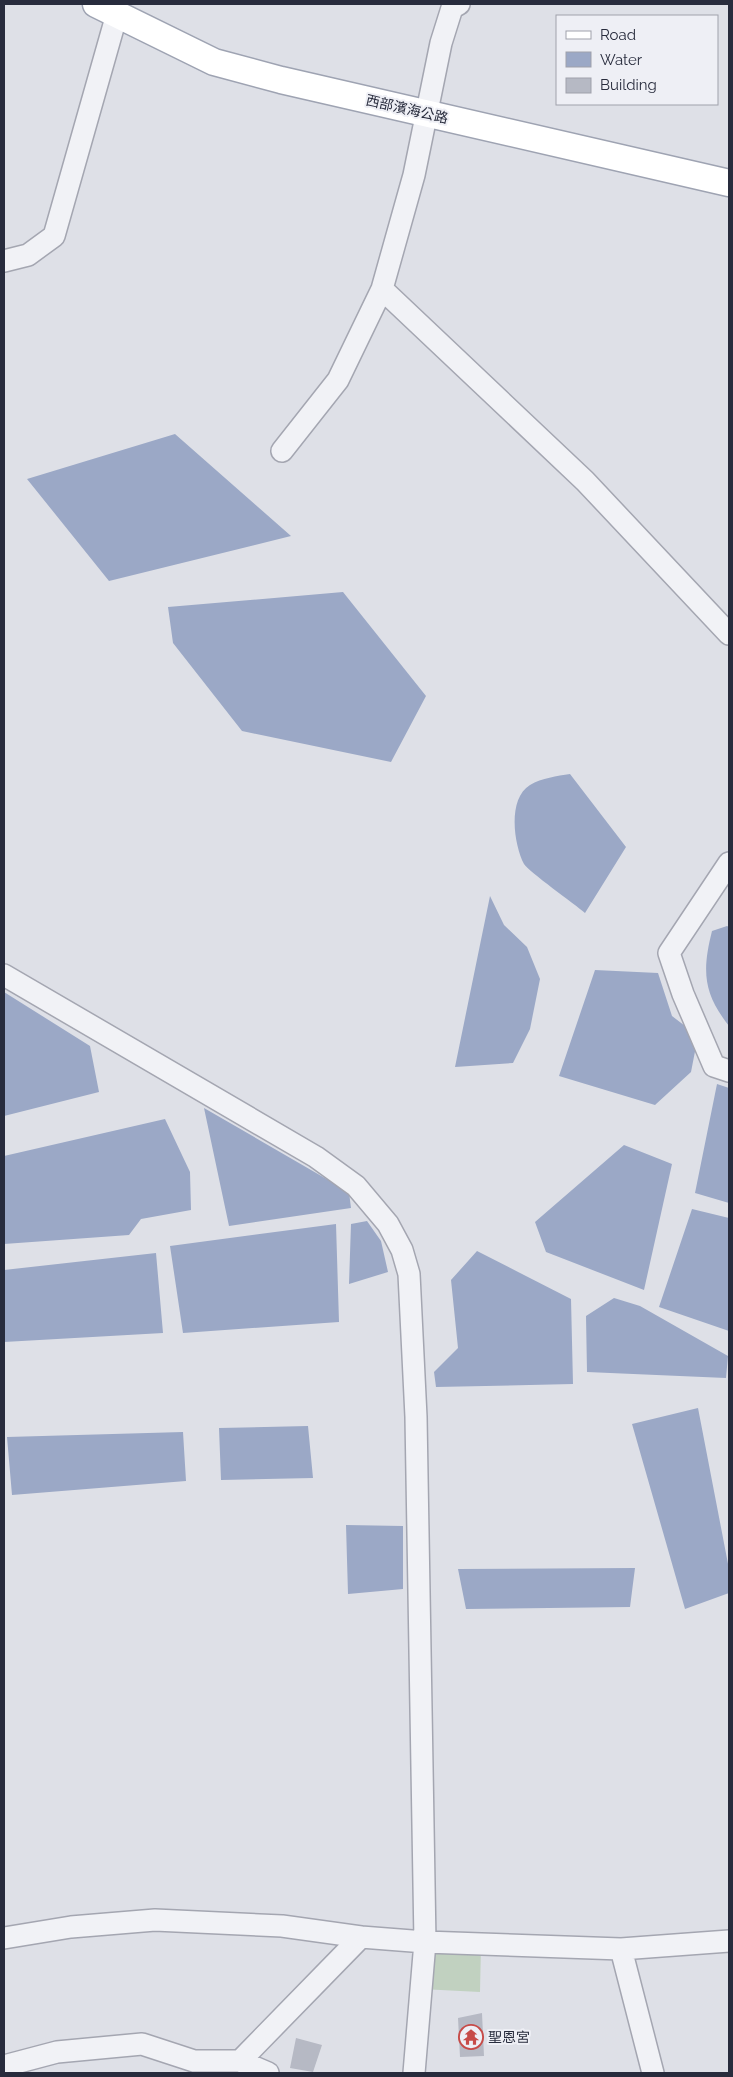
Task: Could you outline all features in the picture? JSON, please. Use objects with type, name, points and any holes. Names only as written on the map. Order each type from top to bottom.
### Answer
[{"type":"main road","name":"西部濱海公路","points":[[107,9],[214,62],[281,80],[729,183]]},
{"type":"street","points":[[282,451],[338,380],[382,289],[414,175],[442,43],[452,8],[459,4]]},
{"type":"street","points":[[4,261],[28,255],[54,236],[107,9]]},
{"type":"street","points":[[382,289],[585,481],[729,634]]},
{"type":"street","points":[[729,864],[669,953],[683,994],[714,1066],[729,1071]]},
{"type":"street","points":[[4,975],[316,1157],[356,1186],[388,1224],[402,1250],[409,1274],[416,1417],[425,1942],[414,2073]]},
{"type":"street","points":[[4,1938],[71,1927],[155,1920],[282,1926],[361,1937],[425,1942],[621,1949],[729,1941]]},
{"type":"street","points":[[240,2061],[361,1937]]},
{"type":"street","points":[[621,1949],[653,2073]]},
{"type":"street","points":[[4,2066],[57,2052],[142,2044],[193,2067],[240,2061],[268,2073]]},
{"type":"green space","points":[[425,1942],[481,1945],[480,1992],[421,1989]]},
{"type":"water","points":[[175,434],[291,536],[109,581],[27,479]]},
{"type":"water","points":[[343,592],[426,696],[391,762],[242,731],[173,643],[168,607]]},
{"type":"water","points":[[570,774],[626,847],[585,913],[534,874],[524,864],[517,846],[515,834],[515,811],[523,792],[530,785],[539,781]]},
{"type":"water","points":[[490,896],[504,925],[527,947],[540,979],[530,1029],[513,1063],[455,1067]]},
{"type":"water","points":[[729,927],[729,1026],[714,1003],[707,981],[706,970],[712,931]]},
{"type":"water","points":[[595,970],[658,973],[672,1016],[698,1036],[691,1072],[655,1105],[559,1076]]},
{"type":"water","points":[[4,992],[90,1046],[99,1092],[4,1116]]},
{"type":"water","points":[[717,1084],[729,1088],[729,1203],[695,1193]]},
{"type":"water","points":[[204,1108],[349,1192],[351,1208],[229,1226]]},
{"type":"water","points":[[165,1119],[190,1172],[191,1210],[141,1219],[129,1235],[4,1244],[4,1156]]},
{"type":"water","points":[[624,1145],[672,1164],[644,1290],[546,1252],[535,1222]]},
{"type":"water","points":[[692,1209],[729,1218],[729,1331],[659,1307]]},
{"type":"water","points":[[367,1221],[381,1241],[388,1272],[349,1284],[351,1224]]},
{"type":"water","points":[[336,1224],[339,1322],[183,1333],[170,1246]]},
{"type":"water","points":[[477,1251],[571,1299],[573,1384],[436,1387],[434,1372],[458,1348],[451,1280]]},
{"type":"water","points":[[156,1253],[163,1333],[4,1342],[4,1270]]},
{"type":"water","points":[[614,1298],[640,1306],[728,1356],[726,1378],[587,1372],[586,1316]]},
{"type":"water","points":[[698,1408],[729,1569],[729,1593],[685,1609],[632,1424]]},
{"type":"water","points":[[308,1426],[313,1478],[221,1480],[219,1428]]},
{"type":"water","points":[[183,1432],[186,1481],[12,1495],[7,1437]]},
{"type":"water","points":[[346,1525],[403,1526],[403,1589],[348,1594]]},
{"type":"water","points":[[635,1568],[630,1607],[466,1609],[458,1569]]},
{"type":"building","name":"聖恩宮","points":[[482,2013],[484,2056],[460,2057],[458,2018]]},
{"type":"building","points":[[296,2038],[322,2045],[313,2072],[290,2068]]},
{"type":"place","name":"聖恩宮","points":[[471,2037]]}]
